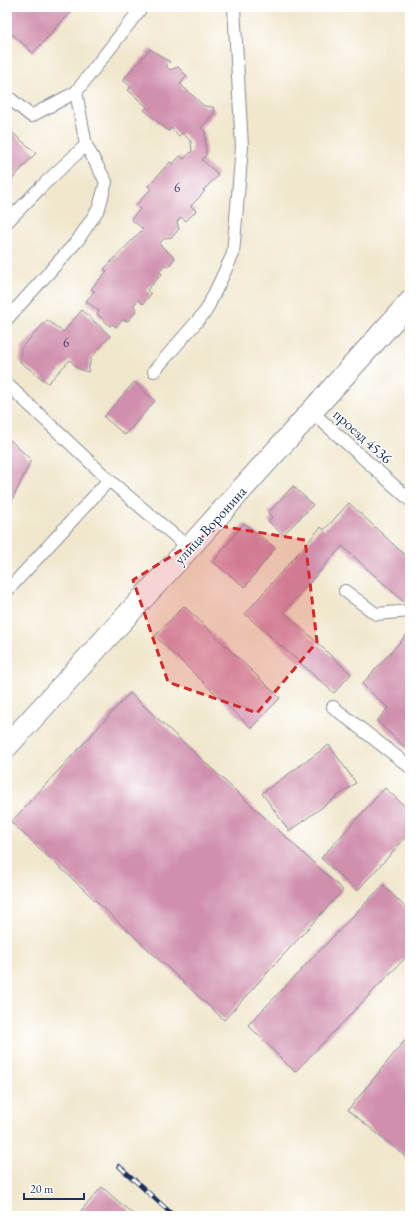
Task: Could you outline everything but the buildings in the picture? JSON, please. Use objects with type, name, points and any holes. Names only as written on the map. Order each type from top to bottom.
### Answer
[{"type":"street","name":"улица Воронина","points":[[7,746],[189,548],[410,302]]},
{"type":"lane","points":[[7,96],[31,116],[76,92],[142,7]]},
{"type":"lane","points":[[154,371],[206,311],[233,254],[242,147],[234,7]]},
{"type":"lane","points":[[7,319],[78,240],[99,208],[106,182],[86,145],[76,92]]},
{"type":"lane","points":[[7,222],[42,186],[86,145]]},
{"type":"lane","points":[[7,384],[109,480],[189,548]]},
{"type":"lane","name":"проезд 4536","points":[[312,412],[410,500]]},
{"type":"lane","points":[[7,591],[109,480]]},
{"type":"lane","points":[[345,591],[376,614],[410,611]]},
{"type":"lane","points":[[333,707],[410,767]]},
{"type":"highlighted area","points":[[220,526],[305,540],[317,642],[257,713],[168,682],[133,580]]},
{"type":"railway","points":[[119,1166],[174,1216]]}]
